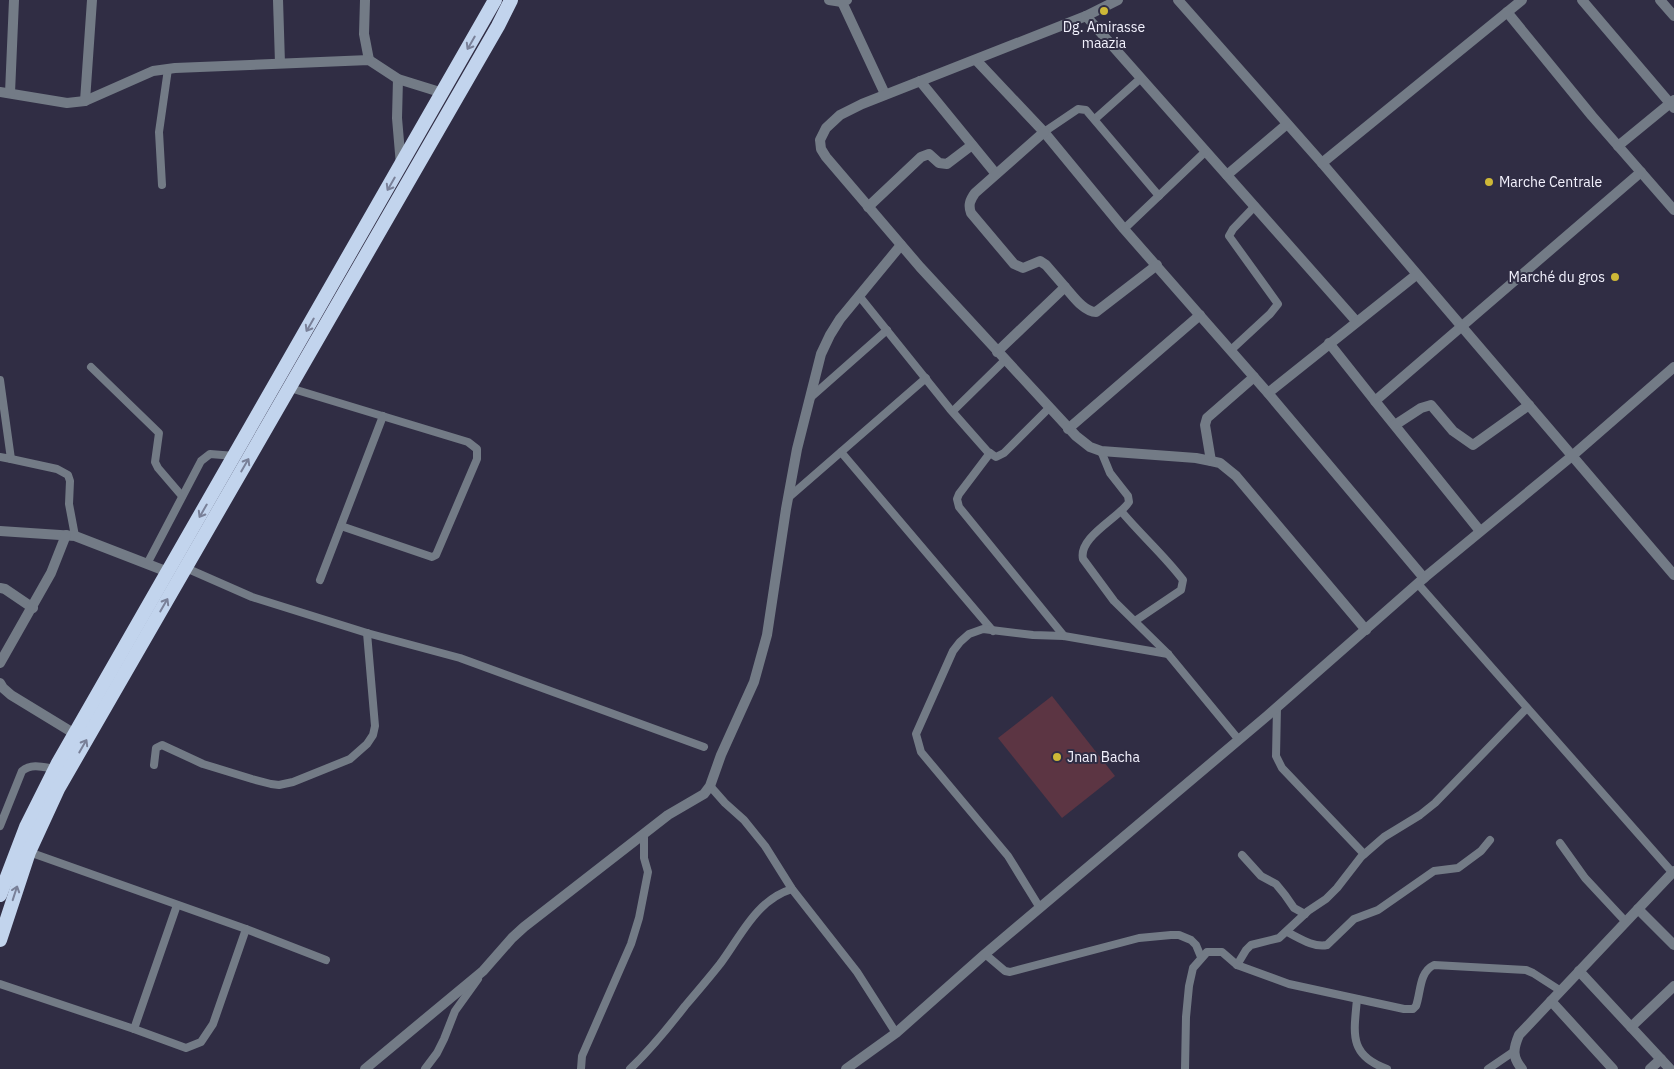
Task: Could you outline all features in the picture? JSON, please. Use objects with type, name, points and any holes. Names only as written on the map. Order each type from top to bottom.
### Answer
[{"type":"highway","points":[[0,895],[23,835],[55,769],[495,0]]},
{"type":"highway","points":[[0,940],[29,852],[62,782],[498,26],[511,0]]},
{"type":"street","points":[[14,0],[5,93],[67,103],[85,101],[153,72],[168,69],[369,60],[398,79],[443,93]]},
{"type":"street","points":[[85,101],[92,0]]},
{"type":"street","points":[[278,0],[280,63]]},
{"type":"street","points":[[365,0],[364,34],[369,60]]},
{"type":"street","points":[[828,0],[844,1],[884,94]]},
{"type":"street","points":[[1118,0],[1086,16],[884,94],[840,115],[826,128],[820,140],[821,149],[826,158],[901,245],[1068,429],[1090,447],[1101,451],[1186,458],[1220,463],[1236,476],[1366,630]]},
{"type":"street","points":[[1178,0],[1322,163],[1674,575]]},
{"type":"street","points":[[1322,163],[1522,0]]},
{"type":"street","points":[[1582,0],[1673,104],[1618,146]]},
{"type":"street","points":[[1660,0],[1674,16]]},
{"type":"street","points":[[1507,12],[1618,146],[1674,210]]},
{"type":"street","points":[[1086,16],[1356,321]]},
{"type":"street","points":[[976,60],[1044,132],[1156,266],[1268,393],[1421,581]]},
{"type":"street","points":[[398,79],[397,118],[401,166]]},
{"type":"street","points":[[920,81],[996,174]]},
{"type":"street","points":[[1227,175],[1288,124]]},
{"type":"street","points":[[1044,132],[972,197],[969,206],[971,213],[1014,264],[1023,268],[1040,261],[1087,309],[1093,312],[1096,312],[1156,266]]},
{"type":"street","points":[[868,207],[921,157],[929,154],[939,163],[947,164],[972,145]]},
{"type":"street","points":[[1375,401],[1641,172]]},
{"type":"street","points":[[365,1069],[483,971],[524,927],[644,836],[668,815],[704,794],[710,786],[720,755],[737,723],[754,682],[768,635],[788,498],[821,354],[840,320],[901,245]]},
{"type":"street","points":[[1268,393],[1416,275]]},
{"type":"street","points":[[997,352],[1065,287]]},
{"type":"street","points":[[1068,429],[1200,316]]},
{"type":"street","points":[[1329,343],[1480,531]]},
{"type":"street","points":[[846,1069],[896,1033],[985,954],[1239,740],[1421,581],[1572,456],[1674,367]]},
{"type":"street","points":[[1211,461],[1205,425],[1207,418],[1254,377]]},
{"type":"street","points":[[1395,425],[1421,408],[1431,405],[1453,431],[1474,445],[1529,406]]},
{"type":"street","points":[[0,531],[70,536],[168,572]]},
{"type":"street","points":[[0,663],[70,536]]},
{"type":"street","points":[[0,588],[5,589],[32,608]]},
{"type":"street","points":[[0,683],[11,694],[75,734]]},
{"type":"street","points":[[1522,1069],[1514,1058],[1513,1052],[1519,1036],[1673,872]]},
{"type":"street","points":[[1638,908],[1674,945]]},
{"type":"street","points":[[1579,971],[1670,1069]]},
{"type":"street","points":[[1631,1027],[1674,986]]},
{"type":"street","points":[[1551,1001],[1613,1069]]},
{"type":"street","points":[[1650,1069],[1661,1059]]},
{"type":"lane","points":[[162,185],[159,132],[168,69]]},
{"type":"lane","points":[[1096,120],[1141,78]]},
{"type":"lane","points":[[1044,132],[1078,109],[1086,110],[1159,196]]},
{"type":"lane","points":[[1124,228],[1206,152]]},
{"type":"lane","points":[[1231,350],[1270,314],[1278,304],[1229,236],[1233,229],[1255,206]]},
{"type":"lane","points":[[860,297],[953,411],[990,453],[998,457],[1004,453],[1049,408]]},
{"type":"lane","points":[[810,398],[886,330]]},
{"type":"lane","points":[[953,411],[1005,360]]},
{"type":"lane","points":[[91,367],[159,433],[155,462],[182,496]]},
{"type":"lane","points":[[788,498],[926,378]]},
{"type":"lane","points":[[0,380],[11,459]]},
{"type":"lane","points":[[290,388],[468,442],[477,449],[476,458],[436,555],[432,557],[341,526]]},
{"type":"lane","points":[[320,580],[383,416]]},
{"type":"lane","points":[[1101,451],[1107,466],[1129,498],[1128,505],[1086,544],[1082,554],[1083,559],[1114,601],[1168,654],[1239,740]]},
{"type":"lane","points":[[841,452],[993,630]]},
{"type":"lane","points":[[990,453],[959,494],[957,499],[959,507],[1064,636]]},
{"type":"lane","points":[[147,564],[201,461],[210,454],[234,456]]},
{"type":"lane","points":[[0,457],[57,469],[68,475],[70,481],[68,504],[70,536]]},
{"type":"lane","points":[[1121,511],[1143,537],[1172,565],[1183,580],[1181,590],[1135,621]]},
{"type":"lane","points":[[186,568],[252,597],[367,634],[460,658],[704,747]]},
{"type":"lane","points":[[1421,581],[1527,708],[1673,872]]},
{"type":"lane","points":[[1040,908],[1008,856],[921,752],[916,734],[932,695],[960,642],[974,631],[993,630],[1064,636],[1168,654]]},
{"type":"lane","points":[[154,765],[156,748],[162,745],[203,764],[258,781],[279,785],[293,782],[350,758],[367,744],[373,735],[375,726],[367,634]]},
{"type":"lane","points":[[1277,707],[1276,756],[1282,768],[1364,854]]},
{"type":"lane","points":[[1237,965],[1251,945],[1279,938],[1305,914],[1326,899],[1364,854],[1384,837],[1420,815],[1435,803],[1527,708]]},
{"type":"lane","points":[[0,826],[22,771],[34,766],[55,769]]},
{"type":"lane","points":[[710,786],[755,833],[792,888],[857,972],[896,1033]]},
{"type":"lane","points":[[581,1069],[582,1056],[631,944],[639,918],[648,872],[644,858],[644,836]]},
{"type":"lane","points":[[1286,932],[1311,943],[1322,946],[1327,945],[1354,918],[1378,910],[1434,871],[1458,868],[1481,851],[1490,840]]},
{"type":"lane","points":[[1560,843],[1585,878],[1626,922]]},
{"type":"lane","points":[[29,852],[246,929],[326,960]]},
{"type":"lane","points":[[1242,855],[1261,876],[1276,884],[1294,908],[1305,914]]},
{"type":"lane","points":[[630,1069],[647,1053],[721,963],[747,924],[760,909],[773,898],[792,888]]},
{"type":"lane","points":[[134,1029],[177,905]]},
{"type":"lane","points":[[0,984],[186,1048],[201,1042],[213,1024],[246,929]]},
{"type":"lane","points":[[985,954],[1004,971],[1010,972],[1139,938],[1179,935],[1191,940],[1202,957]]},
{"type":"lane","points":[[1185,1069],[1186,1017],[1193,968],[1207,952],[1222,952],[1237,965],[1289,984],[1404,1009],[1413,1009],[1416,1006],[1426,972],[1431,966],[1526,970],[1561,991]]},
{"type":"lane","points":[[425,1069],[444,1040],[455,1011],[483,971]]},
{"type":"lane","points":[[1357,999],[1354,1030],[1359,1051],[1371,1062],[1387,1069]]},
{"type":"lane","points":[[1488,1069],[1513,1052]]},
{"type":"shaded area","name":"Jnan Bacha","points":[[1052,696],[1115,776],[1062,818],[998,738]]},
{"type":"place","name":"Dg. Amirasse maazia","points":[[1104,11]]},
{"type":"place","name":"Marche Centrale","points":[[1489,182]]},
{"type":"place","name":"Marché du gros","points":[[1615,277]]},
{"type":"place","name":"Jnan Bacha","points":[[1057,757]]}]
